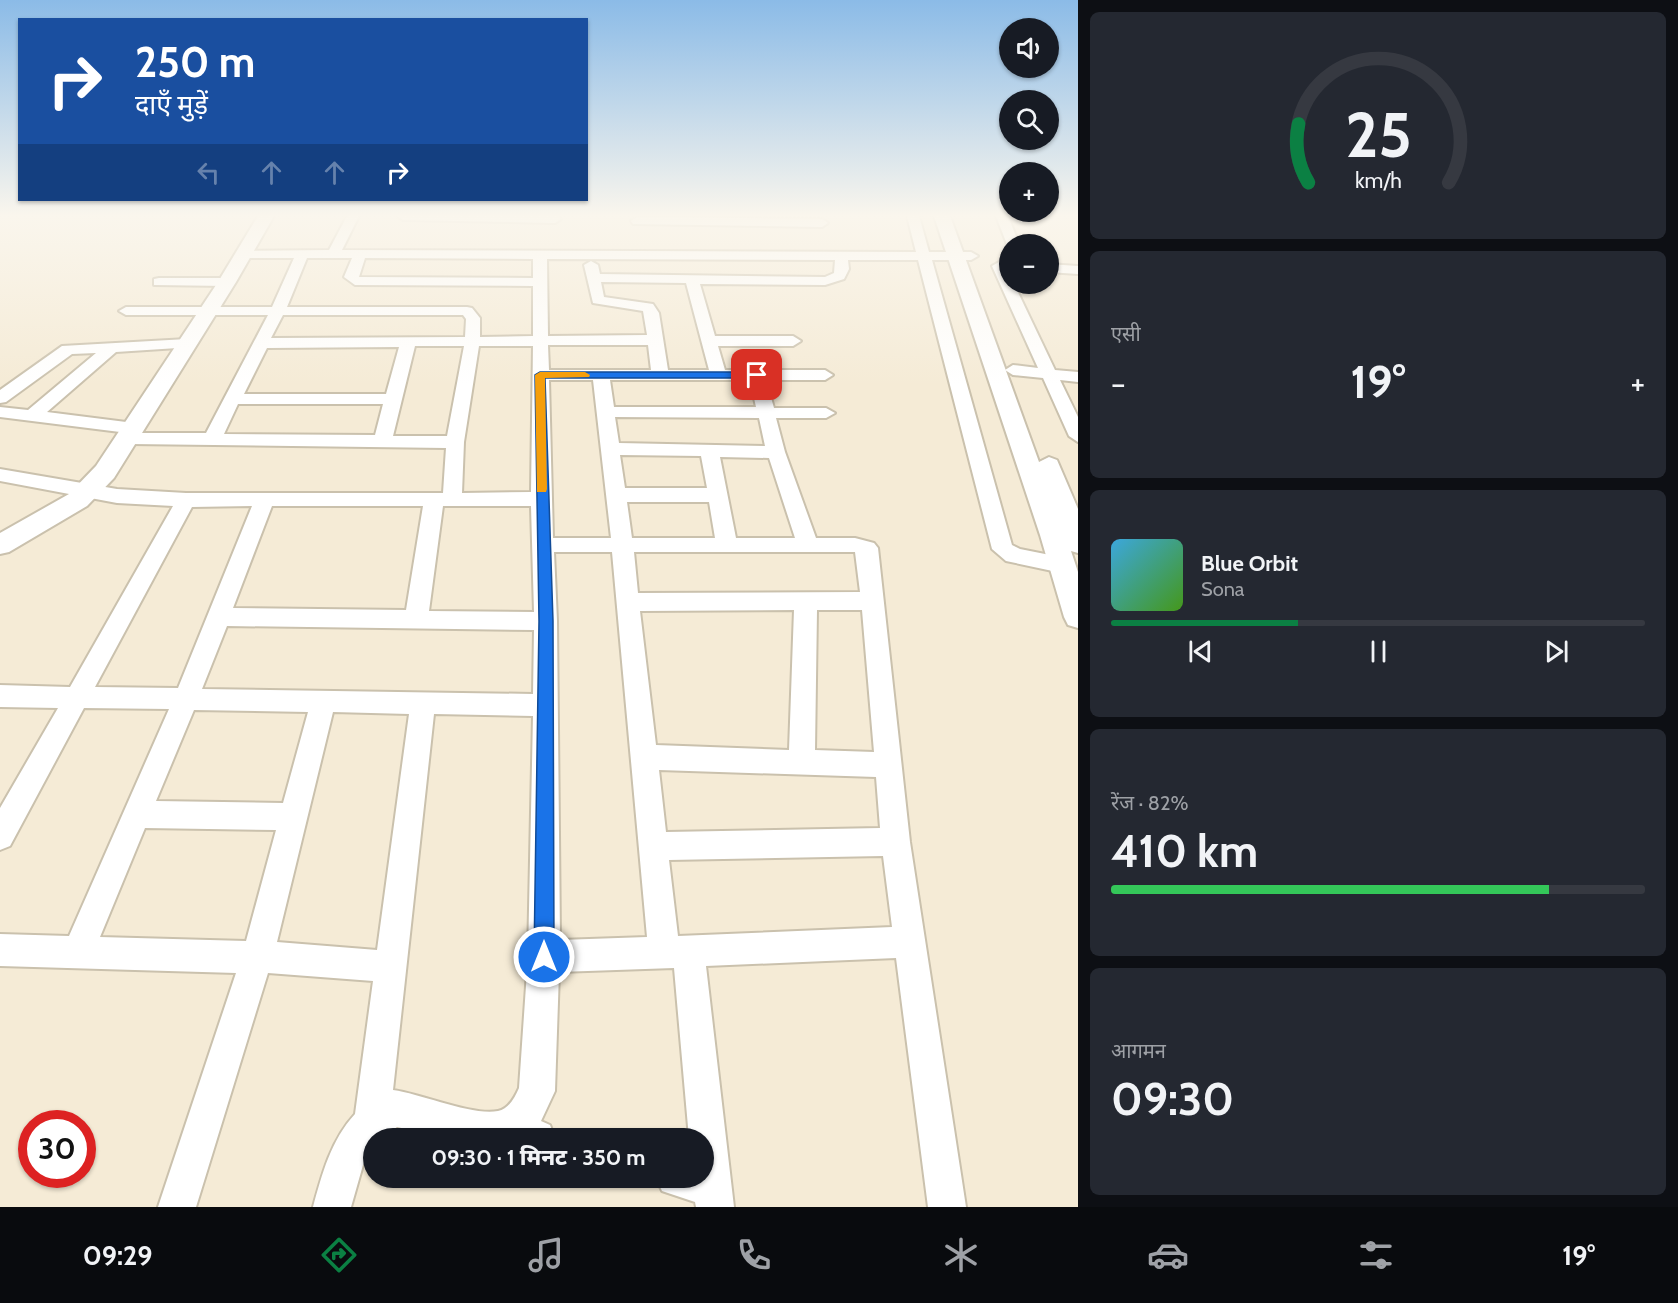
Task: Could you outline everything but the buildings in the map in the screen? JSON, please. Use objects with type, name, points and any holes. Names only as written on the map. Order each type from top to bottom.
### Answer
[{"type":"street","points":[[0,545],[55,515],[90,490],[132,433],[233,272]]},
{"type":"street","points":[[211,441],[262,344],[294,272]]},
{"type":"street","points":[[353,272],[351,277],[355,281],[539,282]]},
{"type":"street","points":[[522,1128],[525,1115],[537,1091],[544,957],[546,621],[539,341],[539,282],[542,272]]},
{"type":"street","points":[[592,272],[596,297],[603,302],[648,307],[656,340],[660,375]]},
{"type":"street","points":[[592,278],[831,280],[841,272]]},
{"type":"street","points":[[928,272],[1003,549],[1014,556],[1062,565]]},
{"type":"street","points":[[972,272],[1069,539]]},
{"type":"street","points":[[973,272],[1013,369],[1069,539],[1062,565],[1078,617]]},
{"type":"street","points":[[692,279],[718,375]]},
{"type":"street","points":[[159,282],[227,282]]},
{"type":"street","points":[[1016,294],[1048,373],[1078,436]]},
{"type":"street","points":[[126,311],[462,310],[471,314],[473,318],[472,343],[455,442],[416,619]]},
{"type":"street","points":[[262,344],[656,340]]},
{"type":"street","points":[[709,341],[793,341]]},
{"type":"street","points":[[382,442],[408,343]]},
{"type":"street","points":[[0,398],[68,350],[187,344]]},
{"type":"street","points":[[31,417],[111,348]]},
{"type":"street","points":[[1013,369],[1078,376]]},
{"type":"street","points":[[540,375],[825,375]]},
{"type":"street","points":[[601,375],[622,543],[653,846],[676,953],[714,1198]]},
{"type":"street","points":[[757,375],[776,452],[808,544]]},
{"type":"street","points":[[234,399],[393,399]]},
{"type":"street","points":[[0,412],[132,433],[211,441],[455,442]]},
{"type":"street","points":[[605,412],[826,413]]},
{"type":"street","points":[[610,449],[776,452]]},
{"type":"street","points":[[709,450],[727,544]]},
{"type":"street","points":[[0,475],[117,496],[186,500],[542,499]]},
{"type":"street","points":[[616,495],[717,495]]},
{"type":"street","points":[[0,836],[10,800],[78,698],[186,500]]},
{"type":"street","points":[[78,952],[186,699],[266,500]]},
{"type":"street","points":[[544,545],[808,544],[855,545],[867,548],[896,842],[947,1207]]},
{"type":"street","points":[[628,602],[872,601]]},
{"type":"street","points":[[802,761],[806,602]]},
{"type":"street","points":[[219,617],[546,621]]},
{"type":"street","points":[[0,696],[544,705]]},
{"type":"street","points":[[177,1207],[258,958],[323,702]]},
{"type":"street","points":[[372,1119],[423,703]]},
{"type":"street","points":[[644,757],[889,765]]},
{"type":"street","points":[[138,814],[292,817]]},
{"type":"street","points":[[653,846],[896,842]]},
{"type":"street","points":[[544,957],[911,942]]},
{"type":"street","points":[[0,950],[258,958],[391,967]]},
{"type":"street","points":[[332,1207],[342,1169],[353,1143],[372,1119],[394,1108],[479,1128]]},
{"type":"street","points":[[694,1188],[714,1198]]},
{"type":"slow traffic","points":[[541,489],[540,375],[585,375]]},
{"type":"route","points":[[544,957],[546,621],[540,375],[757,375]]}]
